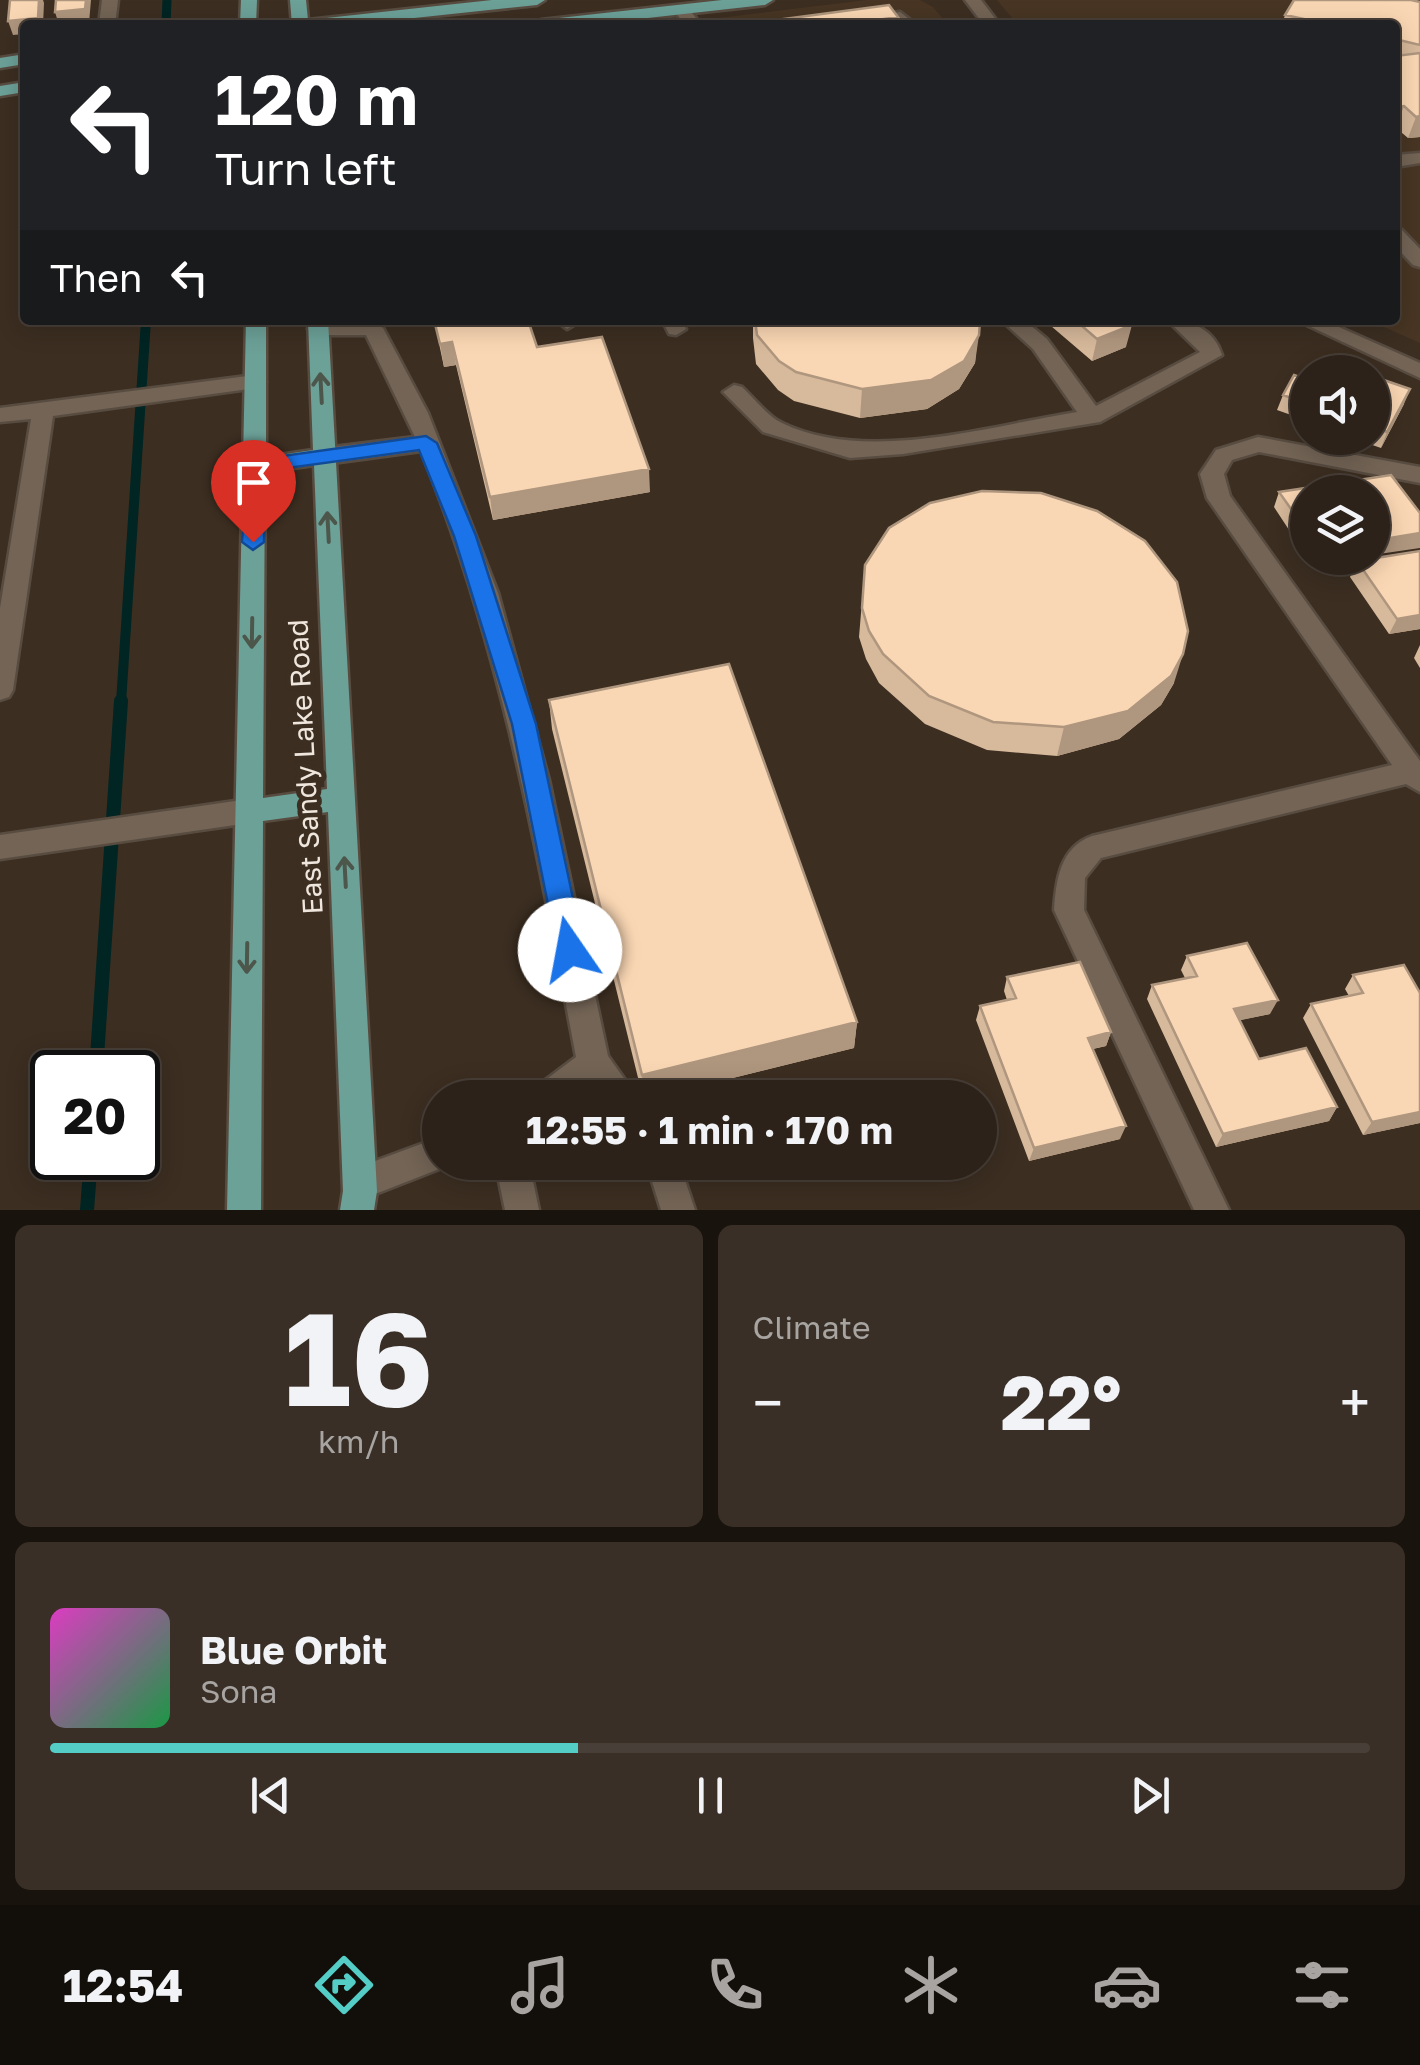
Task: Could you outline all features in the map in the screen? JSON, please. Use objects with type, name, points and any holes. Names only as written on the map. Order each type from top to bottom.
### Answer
[{"type":"main road","points":[[349,20],[537,0]]},
{"type":"main road","points":[[574,20],[678,5],[765,0]]},
{"type":"main road","name":"East Sandy Lake Road","points":[[244,1210],[256,325]]},
{"type":"main road","name":"East Sandy Lake Road","points":[[318,325],[358,1197]]},
{"type":"main road","points":[[254,466],[325,456]]},
{"type":"main road","points":[[249,810],[341,799]]},
{"type":"street","points":[[973,0],[988,20]]},
{"type":"street","points":[[877,20],[903,20]]},
{"type":"street","points":[[1400,239],[1420,260]]},
{"type":"street","points":[[382,325],[394,366],[465,536],[524,724],[594,1063],[608,1080]]},
{"type":"street","points":[[1016,325],[1040,344],[1092,416]]},
{"type":"street","points":[[734,392],[771,427],[850,450],[902,447],[1092,416],[1211,354],[1208,344],[1183,325]]},
{"type":"street","points":[[1317,325],[1420,371]]},
{"type":"street","points":[[0,415],[255,382]]},
{"type":"street","points":[[0,690],[43,410]]},
{"type":"street","points":[[325,456],[426,443]]},
{"type":"street","points":[[1212,1210],[1069,910],[1070,874],[1092,848],[1416,777],[1219,498],[1212,474],[1224,455],[1258,444],[1420,475]]},
{"type":"street","points":[[0,847],[249,810]]},
{"type":"street","points":[[571,1080],[594,1063]]},
{"type":"street","points":[[358,1197],[422,1163]]},
{"type":"street","points":[[516,1180],[522,1210]]},
{"type":"street","points":[[668,1180],[678,1210]]},
{"type":"shaded area","points":[[866,0],[920,0],[944,20],[702,20]]},
{"type":"shaded area","points":[[997,0],[1420,0],[1420,343],[1379,325],[1400,325],[1400,20],[1014,20]]},
{"type":"building","points":[[10,0],[39,0],[38,18],[8,21]]},
{"type":"building","points":[[56,0],[86,0],[85,9],[55,12]]},
{"type":"building","points":[[1294,0],[1420,2],[1420,45],[1400,40],[1400,20],[1308,20],[1285,15]]},
{"type":"building","points":[[889,5],[898,17],[877,20],[784,19]]},
{"type":"building","points":[[1420,53],[1420,116],[1400,106],[1400,55]]},
{"type":"building","points":[[435,325],[530,325],[537,347],[602,337],[649,469],[490,497],[452,342],[440,344]]},
{"type":"building","points":[[756,325],[980,325],[979,335],[964,361],[931,380],[862,389],[796,372],[779,361],[757,335]]},
{"type":"building","points":[[1081,325],[1132,325],[1097,339]]},
{"type":"building","points":[[1390,382],[1410,389],[1390,426]]},
{"type":"building","points":[[1390,475],[1420,513],[1420,533],[1390,538]]},
{"type":"building","points":[[1290,490],[1290,508],[1279,492]]},
{"type":"building","points":[[982,491],[1041,493],[1097,511],[1145,541],[1177,582],[1188,631],[1183,654],[1171,676],[1128,711],[1064,727],[993,722],[929,696],[883,654],[869,631],[862,608],[865,565],[889,528],[930,503]]},
{"type":"building","points":[[1420,551],[1420,615],[1397,619],[1367,575],[1390,575],[1390,556]]},
{"type":"building","points":[[729,664],[857,1022],[642,1075],[549,700]]},
{"type":"building","points":[[1247,943],[1278,1000],[1234,1009],[1259,1059],[1306,1048],[1337,1107],[1223,1134],[1152,985],[1197,976],[1187,956]]},
{"type":"building","points":[[1080,962],[1111,1032],[1088,1038],[1126,1126],[1034,1148],[980,1006],[1016,998],[1007,977]]},
{"type":"building","points":[[1404,965],[1420,993],[1420,1112],[1372,1122],[1311,1004],[1363,993],[1353,975]]},
{"type":"waterway","points":[[166,20],[167,0]]},
{"type":"waterway","points":[[121,703],[146,325]]},
{"type":"waterway","points":[[97,1050],[121,701]]},
{"type":"waterway","points":[[87,1210],[89,1180]]},
{"type":"route","points":[[253,542],[254,466],[426,443],[465,536],[524,724],[570,950]]}]
